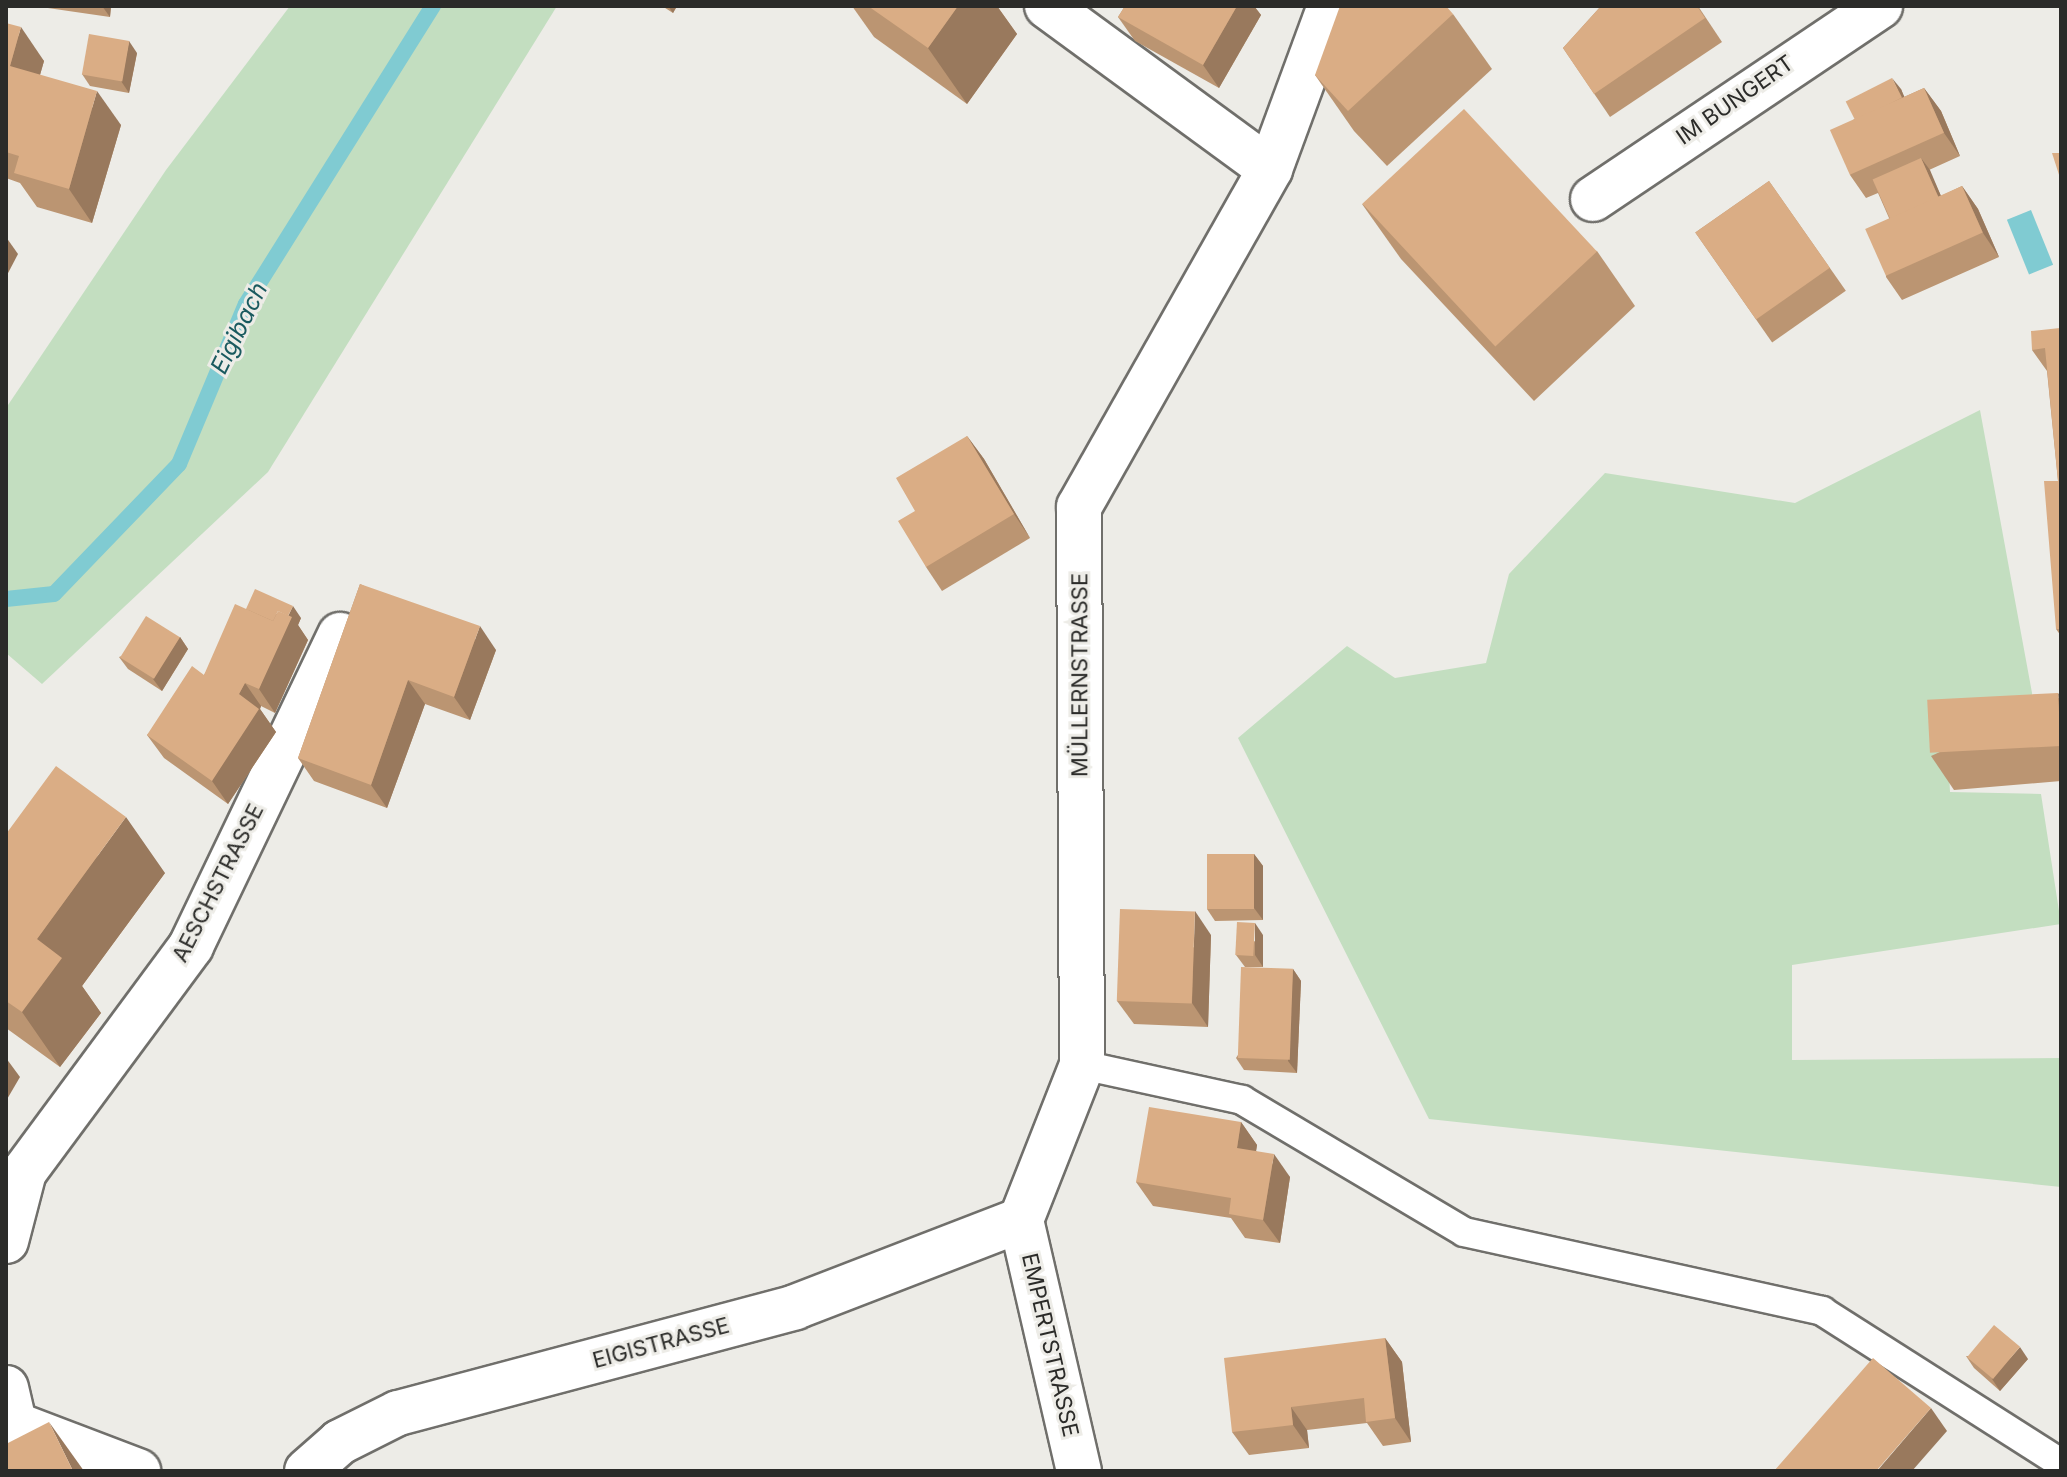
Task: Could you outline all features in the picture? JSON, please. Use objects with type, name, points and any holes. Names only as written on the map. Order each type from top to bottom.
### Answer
[{"type":"street","points":[[1047,6],[1270,169]]},
{"type":"street","name":"MÜLLERNSTRASSE","points":[[1021,1220],[1082,1065],[1079,507],[1270,169],[1330,6]]},
{"type":"street","name":"IM BUNGERT","points":[[1593,199],[1880,6]]},
{"type":"street","name":"AESCHSTRASSE","points":[[6,1241],[24,1172],[191,946],[340,635]]},
{"type":"street","name":"EIGISTRASSE","points":[[307,1471],[340,1442],[398,1413],[795,1307],[1021,1220]]},
{"type":"street","name":"EMPERTSTRASSE","points":[[1021,1220],[1079,1471]]},
{"type":"street","points":[[9,1414],[138,1471]]},
{"type":"lane","points":[[1082,1065],[1242,1100],[1464,1232],[1822,1311],[2061,1463]]},
{"type":"green space","points":[[290,6],[557,6],[268,472],[42,684],[6,653],[6,408],[166,170]]},
{"type":"green space","points":[[1980,410],[2037,720],[1947,730],[1950,792],[2041,794],[2061,924],[1792,965],[1792,1060],[2061,1058],[2061,1187],[1429,1119],[1238,738],[1347,646],[1395,678],[1486,663],[1509,574],[1605,473],[1795,503]]},
{"type":"water","points":[[2031,210],[2053,265],[2029,274],[2007,220]]},
{"type":"building","points":[[868,6],[958,6],[928,48]]},
{"type":"building","points":[[1125,6],[1237,6],[1203,65],[1118,17]]},
{"type":"building","points":[[1340,6],[1446,6],[1453,14],[1348,111],[1315,75]]},
{"type":"building","points":[[1601,6],[1697,6],[1705,18],[1594,94],[1563,48]]},
{"type":"building","points":[[6,23],[21,27],[10,66],[97,91],[69,189],[14,173],[19,156],[6,152]]},
{"type":"building","points":[[89,34],[129,41],[122,81],[82,74]]},
{"type":"building","points":[[1892,78],[1902,98],[1856,121],[1846,102]]},
{"type":"building","points":[[1924,88],[1944,133],[1850,175],[1830,130]]},
{"type":"building","points":[[1464,109],[1597,252],[1495,346],[1362,204]]},
{"type":"building","points":[[2052,153],[2061,153],[2061,181]]},
{"type":"building","points":[[1921,158],[1938,197],[1890,219],[1873,180]]},
{"type":"building","points":[[1769,181],[1830,268],[1756,319],[1695,233]]},
{"type":"building","points":[[1962,186],[1983,233],[1886,276],[1865,229]]},
{"type":"building","points":[[2060,328],[2061,629],[2056,629],[2044,481],[2058,481],[2045,348],[2032,350],[2031,331]]},
{"type":"building","points":[[967,436],[1014,514],[926,567],[898,521],[915,511],[896,478]]},
{"type":"building","points":[[360,584],[480,626],[454,697],[408,680],[371,785],[298,758]]},
{"type":"building","points":[[255,589],[293,606],[288,616],[278,611],[273,621],[246,609]]},
{"type":"building","points":[[235,604],[273,621],[278,611],[292,617],[259,689],[245,683],[239,694],[259,709],[212,781],[147,735],[192,666],[204,675]]},
{"type":"building","points":[[146,616],[180,637],[154,679],[120,658]]},
{"type":"building","points":[[2058,693],[2061,746],[1930,753],[1927,700]]},
{"type":"building","points":[[56,766],[126,817],[37,939],[62,958],[22,1012],[6,1001],[6,834]]},
{"type":"building","points":[[1207,854],[1254,854],[1254,909],[1207,909]]},
{"type":"building","points":[[1120,909],[1195,912],[1192,1004],[1117,1001]]},
{"type":"building","points":[[1237,922],[1255,923],[1253,956],[1235,955]]},
{"type":"building","points":[[1241,967],[1293,969],[1290,1060],[1238,1058]]},
{"type":"building","points":[[1149,1107],[1241,1122],[1237,1148],[1274,1154],[1263,1220],[1229,1214],[1231,1198],[1136,1182]]},
{"type":"building","points":[[1994,1325],[2020,1347],[1993,1379],[1967,1357]]},
{"type":"building","points":[[1385,1338],[1395,1418],[1366,1422],[1364,1398],[1291,1407],[1293,1425],[1232,1432],[1224,1358]]},
{"type":"building","points":[[1873,1358],[1931,1408],[1878,1471],[1774,1471]]},
{"type":"building","points":[[49,1422],[73,1471],[6,1471],[6,1444]]},
{"type":"waterway","name":"Eigibach","points":[[6,599],[54,594],[179,464],[246,304],[433,6]]}]
